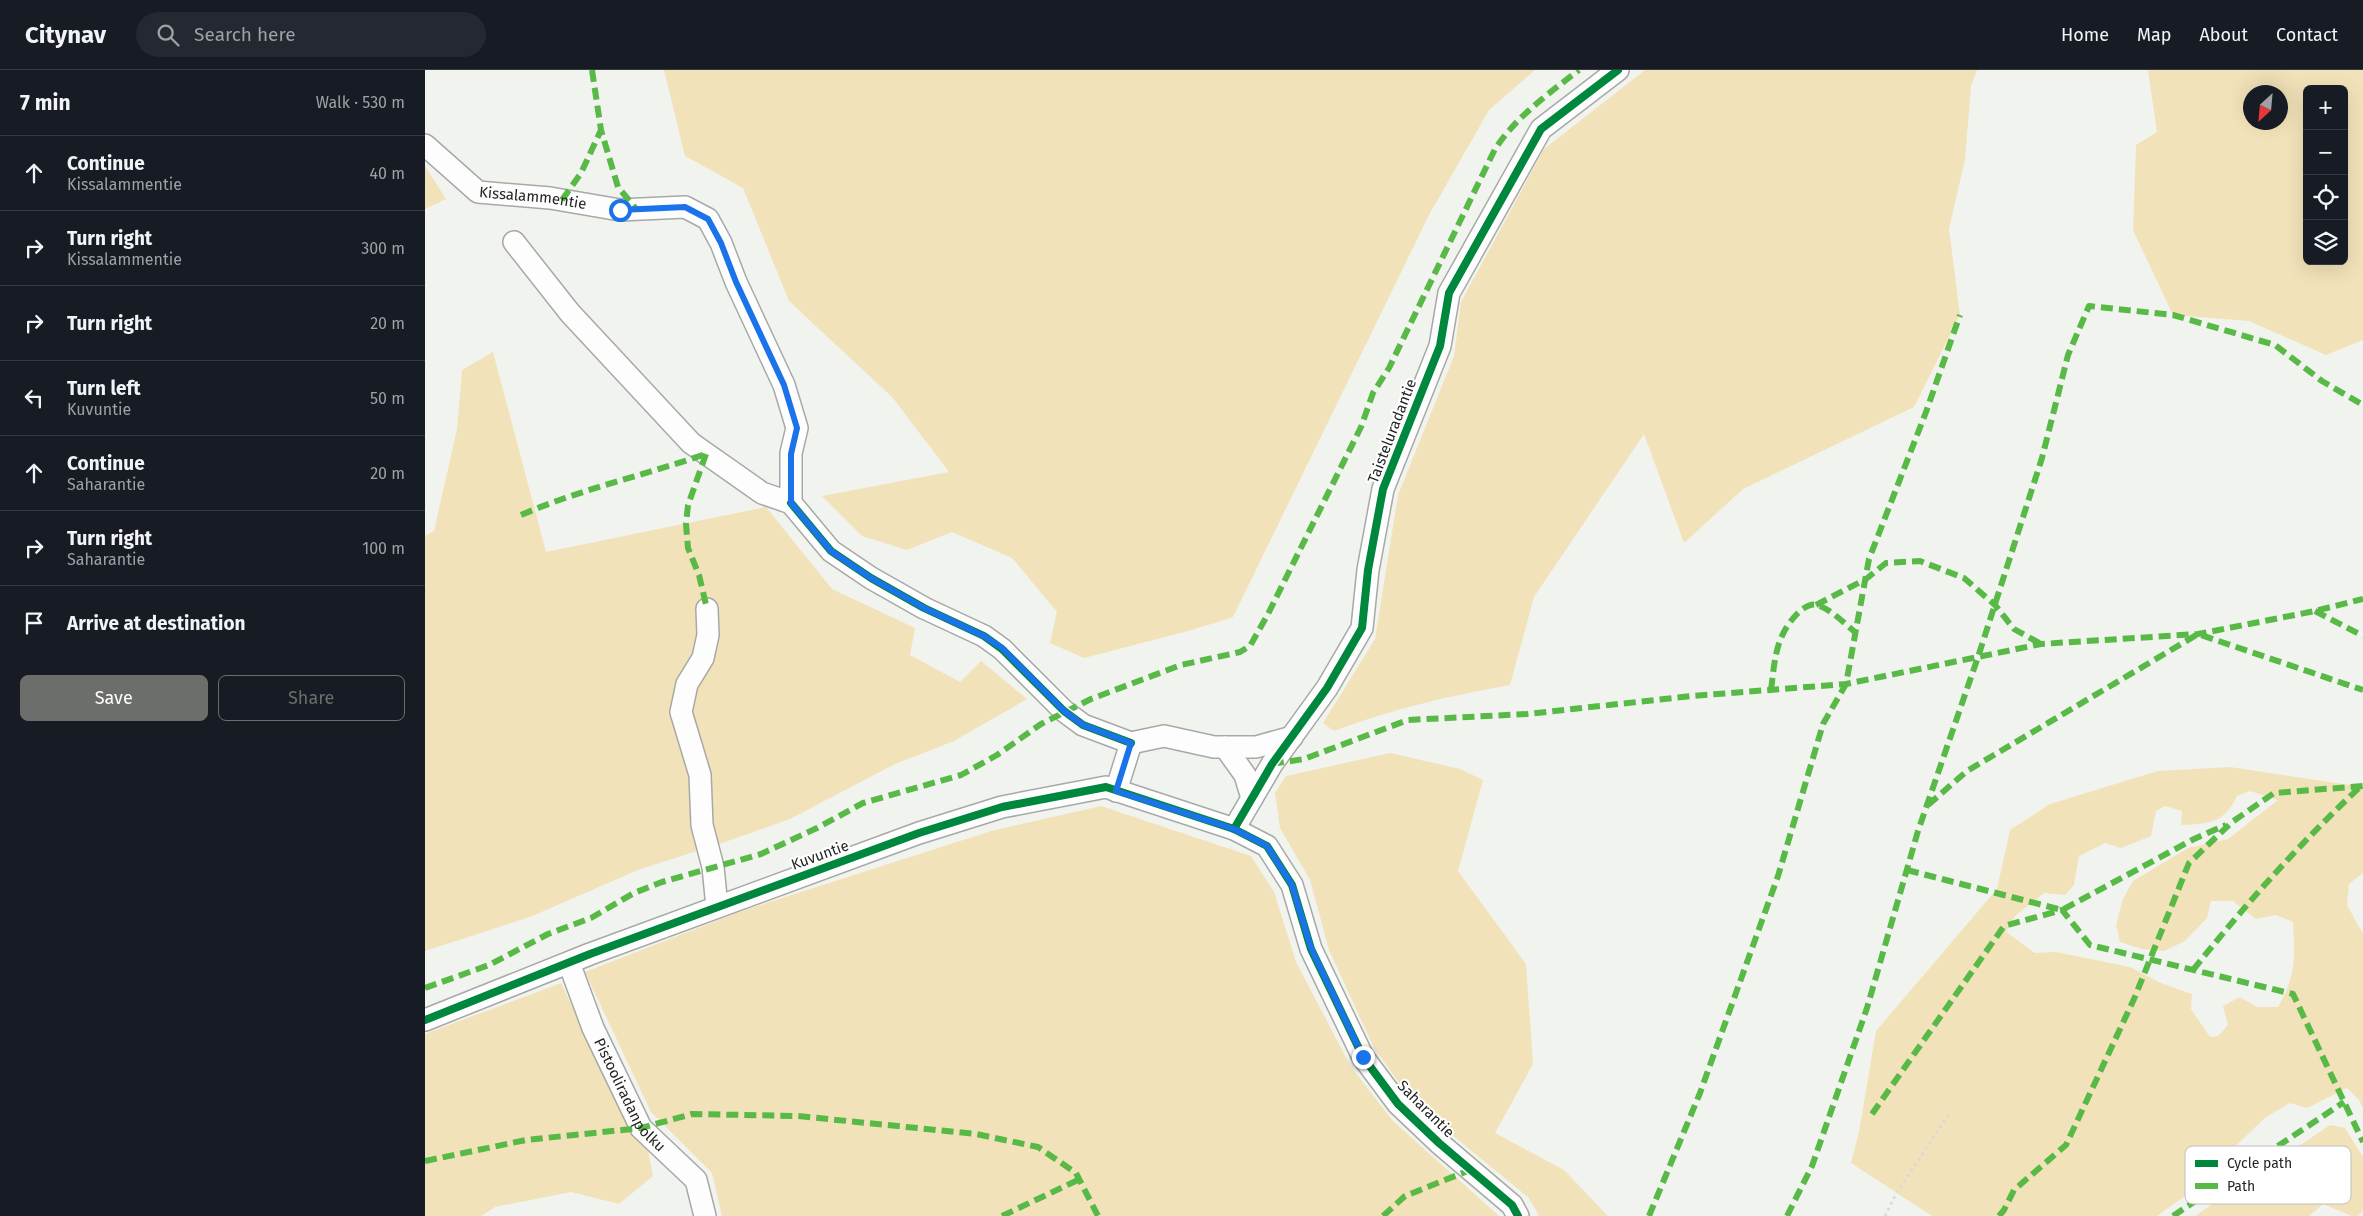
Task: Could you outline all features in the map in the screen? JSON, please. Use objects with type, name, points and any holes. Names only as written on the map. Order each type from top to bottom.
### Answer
[{"type":"street","name":"Taisteluradantie","points":[[1234,829],[1292,737],[1327,688],[1362,628],[1368,570],[1383,489],[1440,346],[1449,293],[1541,129],[1618,70]]},
{"type":"street","name":"Kissalammentie","points":[[425,145],[478,192],[550,198],[620,210],[685,207],[708,219],[721,243],[736,282],[784,385],[797,428],[791,454],[791,503]]},
{"type":"street","points":[[514,242],[570,313],[691,443],[762,493],[791,503],[831,551],[871,578],[924,608],[984,636],[1002,648],[1064,711],[1083,725],[1131,743],[1164,736],[1214,747],[1256,747],[1292,737]]},
{"type":"street","points":[[707,609],[708,635],[703,658],[687,684],[681,712],[700,776],[702,825],[713,867],[717,908]]},
{"type":"street","points":[[1116,791],[1131,743]]},
{"type":"street","points":[[1225,748],[1245,774],[1252,798]]},
{"type":"street","name":"Kuvuntie","points":[[425,1020],[569,963],[919,833],[1002,807],[1106,787],[1234,829]]},
{"type":"street","name":"Saharantie","points":[[1234,829],[1267,846],[1292,885],[1311,948],[1363,1057],[1398,1104],[1439,1143],[1512,1205],[1519,1216]]},
{"type":"street","name":"Pistooliradanpolku","points":[[569,963],[593,1028],[641,1128],[696,1180],[705,1216]]},
{"type":"path","points":[[1885,1216],[1896,1194],[1950,1112]]},
{"type":"shaded area","points":[[664,70],[1535,70],[1489,110],[1429,215],[1233,617],[1192,630],[1084,658],[1050,643],[1057,612],[1012,558],[952,532],[907,550],[862,536],[822,496],[949,472],[893,398],[789,301],[743,188],[685,156]]},
{"type":"shaded area","points":[[1645,70],[1977,70],[1971,86],[1965,159],[1949,229],[1960,315],[1914,407],[1743,489],[1684,543],[1644,434],[1534,597],[1510,685],[1421,704],[1377,716],[1334,731],[1323,723],[1375,639],[1398,495],[1454,356],[1461,302],[1544,149]]},
{"type":"shaded area","points":[[2148,70],[2363,70],[2363,340],[2326,355],[2249,321],[2173,315],[2133,230],[2136,145],[2157,132]]},
{"type":"shaded area","points":[[425,166],[446,199],[425,209]]},
{"type":"shaded area","points":[[493,352],[546,552],[766,507],[832,589],[915,628],[910,655],[960,682],[981,661],[1027,699],[954,741],[893,765],[790,819],[638,870],[530,917],[425,951],[425,536],[434,531],[457,429],[462,370]]},
{"type":"shaded area","points":[[1390,753],[1460,769],[1483,780],[1458,871],[1526,964],[1533,1064],[1495,1133],[1564,1170],[1608,1216],[1539,1216],[1529,1198],[1440,1125],[1407,1094],[1374,1048],[1329,950],[1310,880],[1280,828],[1275,793],[1286,776]]},
{"type":"shaded area","points":[[2230,767],[2363,787],[2363,873],[2349,884],[2347,905],[2363,934],[2363,1108],[2359,1100],[2347,1088],[2307,1108],[2290,1103],[2266,1117],[2236,1146],[2185,1146],[2185,1196],[2157,1216],[1932,1216],[1851,1163],[1859,1132],[1876,1031],[1997,889],[2010,830],[2050,804],[2158,771]],"holes":[[[2250,791],[2278,800],[2228,839],[2188,848],[2133,881],[2123,899],[2116,925],[2120,942],[2142,949],[2164,951],[2185,941],[2207,918],[2211,901],[2233,901],[2256,919],[2276,915],[2293,922],[2293,966],[2288,986],[2278,1007],[2257,1007],[2240,997],[2223,1006],[2228,1025],[2218,1036],[2210,1037],[2191,1009],[2192,994],[2163,984],[2130,967],[2056,952],[2035,953],[2006,932],[2015,916],[2044,893],[2065,895],[2074,885],[2079,856],[2105,843],[2121,848],[2151,836],[2156,811],[2165,806],[2182,811],[2181,825],[2191,825],[2208,823],[2221,817],[2227,812],[2237,796]]]},
{"type":"shaded area","points":[[1101,806],[1251,856],[1274,892],[1296,962],[1351,1067],[1393,1121],[1499,1216],[722,1216],[712,1173],[651,1112],[585,972],[742,911],[991,831]]},
{"type":"shaded area","points":[[561,983],[618,1103],[648,1151],[653,1176],[619,1204],[571,1192],[495,1207],[481,1216],[425,1216],[425,1034]]},
{"type":"shaded area","points":[[2330,1125],[2345,1128],[2363,1157],[2363,1211],[2358,1216],[2352,1216],[2323,1204],[2351,1204],[2351,1146],[2299,1146]]},
{"type":"shaded area","points":[[2213,1204],[2323,1204],[2309,1216],[2195,1216]]},
{"type":"marked path","points":[[592,70],[601,130],[618,187],[637,210]]},
{"type":"marked path","points":[[425,988],[489,965],[548,934],[591,918],[634,893],[662,882],[761,854],[817,828],[863,803],[961,775],[997,755],[1041,724],[1091,699],[1181,665],[1240,652],[1250,646],[1268,614],[1361,427],[1373,393],[1389,368],[1495,149],[1503,137],[1523,116],[1579,70]]},
{"type":"marked path","points":[[562,200],[581,173],[601,130]]},
{"type":"marked path","points":[[1787,1216],[1812,1166],[1867,1008],[1918,831],[1978,657],[2042,458],[2068,355],[2089,306],[2173,315],[2275,345],[2322,381],[2363,405]]},
{"type":"marked path","points":[[1649,1216],[1700,1093],[1778,876],[1823,724],[1846,684],[1869,559],[1926,412],[1960,315]]},
{"type":"marked path","points":[[706,454],[688,505],[686,524],[688,548],[699,575],[707,609]]},
{"type":"marked path","points":[[521,515],[590,490],[706,454]]},
{"type":"marked path","points":[[1816,605],[1866,579],[1886,563],[1920,561],[1964,578],[1995,605],[2014,629],[2041,644]]},
{"type":"marked path","points":[[1272,764],[1304,759],[1408,720],[1527,714],[1692,696],[1846,684],[2041,644],[2198,634],[2315,611],[2363,599]]},
{"type":"marked path","points":[[1771,690],[1775,659],[1780,640],[1784,631],[1804,608],[1814,605],[1822,607],[1833,613],[1856,633]]},
{"type":"marked path","points":[[2315,611],[2363,636]]},
{"type":"marked path","points":[[1928,805],[1967,771],[2198,634],[2363,690]]},
{"type":"marked path","points":[[2193,970],[2274,875],[2361,786]]},
{"type":"marked path","points":[[1999,1216],[2014,1190],[2066,1145],[2134,999],[2189,863],[2232,822],[2274,793],[2363,786]]},
{"type":"marked path","points":[[1907,870],[2062,910],[2194,839],[2226,825]]},
{"type":"marked path","points":[[1872,1114],[2004,926],[2062,910],[2090,945],[2293,994],[2363,1142]]},
{"type":"marked path","points":[[2278,1146],[2344,1102]]},
{"type":"marked path","points":[[425,1161],[526,1140],[641,1128],[692,1114],[798,1116],[976,1134],[1038,1147],[1076,1173],[1098,1216]]},
{"type":"marked path","points":[[1383,1216],[1405,1196],[1470,1170]]},
{"type":"marked path","points":[[1002,1216],[1080,1179]]},
{"type":"marked path","points":[[2173,1216],[2191,1204]]},
{"type":"cycle path","points":[[1234,829],[1272,764],[1327,688],[1362,628],[1368,570],[1383,489],[1440,346],[1449,293],[1541,129],[1618,70]]},
{"type":"cycle path","points":[[791,503],[831,551],[871,578],[924,608],[984,636],[1002,649],[1064,711],[1083,725],[1131,743]]},
{"type":"cycle path","points":[[425,1020],[590,954],[919,833],[1002,807],[1106,787],[1234,829],[1267,846],[1292,885],[1311,949],[1363,1057],[1398,1104],[1439,1143],[1512,1205],[1518,1216]]},
{"type":"route","points":[[620,210],[685,207],[708,219],[721,243],[736,282],[784,385],[797,428],[791,454],[791,503],[831,551],[871,578],[924,608],[984,636],[1002,648],[1064,711],[1083,725],[1131,743],[1116,791],[1234,829],[1267,846],[1292,885],[1311,948],[1363,1057]]}]
